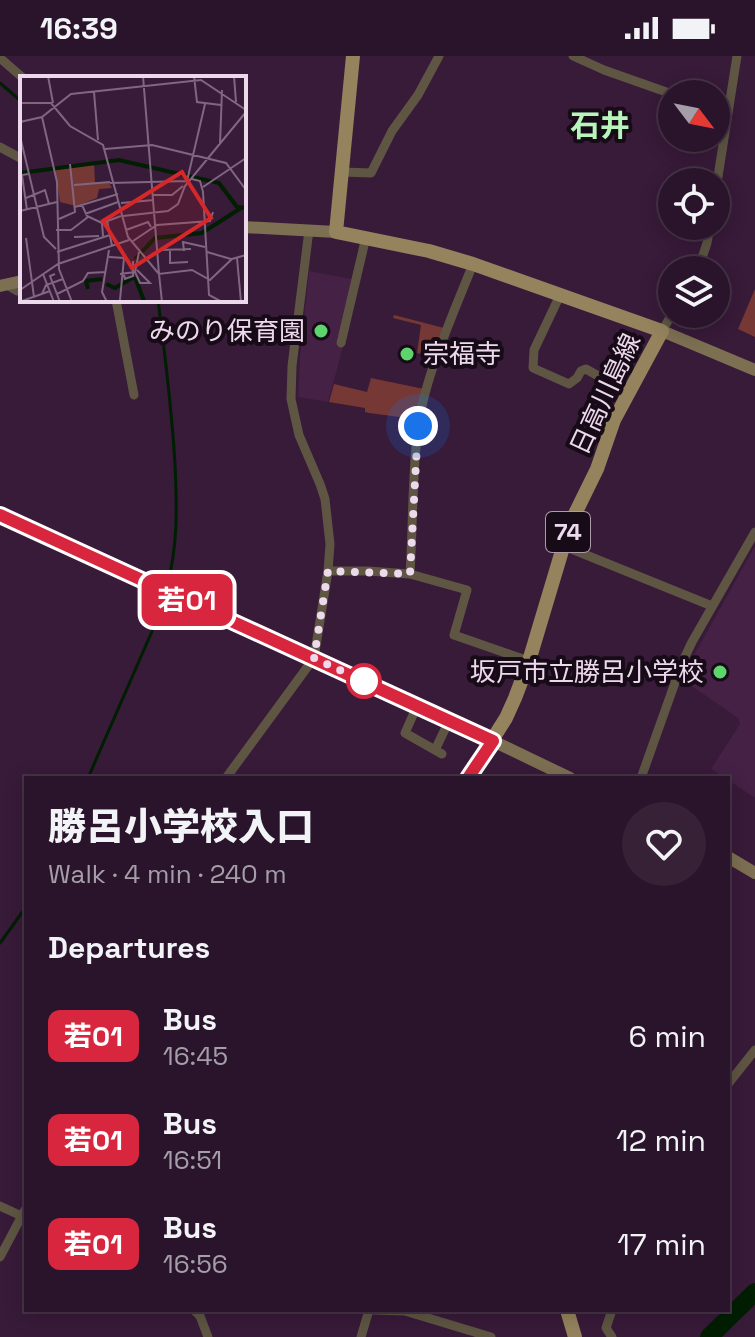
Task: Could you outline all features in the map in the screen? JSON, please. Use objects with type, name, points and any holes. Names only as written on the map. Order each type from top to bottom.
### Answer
[{"type":"main road","points":[[336,232],[353,56]]},
{"type":"main road","name":"日高川島線","points":[[336,232],[429,251],[473,264],[662,331],[608,434],[597,469],[570,524],[515,698],[493,741],[469,776]]},
{"type":"main road","points":[[568,1312],[575,1337]]},
{"type":"street","points":[[343,172],[373,171],[392,131],[418,95],[439,56]]},
{"type":"street","points":[[573,56],[658,89]]},
{"type":"street","points":[[730,97],[737,56]]},
{"type":"street","points":[[0,58],[21,76]]},
{"type":"street","points":[[0,147],[20,158]]},
{"type":"street","points":[[246,227],[336,232]]},
{"type":"street","points":[[227,776],[314,658],[328,571],[330,544],[325,499],[299,435],[291,399],[292,366],[309,230]]},
{"type":"street","points":[[341,343],[366,237]]},
{"type":"street","points":[[410,574],[420,418],[432,373],[473,264]]},
{"type":"street","points":[[561,293],[534,350],[533,368],[569,384],[586,369],[628,393]]},
{"type":"street","points":[[116,302],[134,395]]},
{"type":"street","points":[[664,328],[662,331],[755,370]]},
{"type":"street","points":[[0,515],[566,776]]},
{"type":"street","points":[[642,776],[682,663],[755,532]]},
{"type":"street","points":[[564,546],[712,606]]},
{"type":"street","points":[[328,571],[410,574],[467,590],[454,635],[529,661]]},
{"type":"street","points":[[417,706],[405,733],[438,752],[449,721]]},
{"type":"street","points":[[730,858],[755,873]]},
{"type":"street","points":[[730,1081],[755,1050]]},
{"type":"street","points":[[0,1206],[24,1214],[0,1257]]},
{"type":"street","points":[[196,1312],[208,1337]]},
{"type":"street","points":[[361,1337],[371,1312]]},
{"type":"street","points":[[408,1312],[485,1336]]},
{"type":"street","points":[[610,1312],[606,1328],[612,1337]]},
{"type":"shaded area","name":"みのり保育園","points":[[309,271],[352,279],[336,344],[343,347],[328,402],[298,397]]},
{"type":"shaded area","points":[[755,289],[755,337],[738,329]]},
{"type":"shaded area","points":[[394,315],[444,328],[434,358],[417,353],[421,325],[393,318]]},
{"type":"shaded area","points":[[371,378],[424,389],[415,419],[369,413],[365,412],[365,408],[329,402],[334,384],[367,392]]},
{"type":"shaded area","name":"坂戸市立勝呂小学校","points":[[755,546],[755,798],[730,781],[730,776],[722,776],[711,769],[740,724],[738,718],[683,680]]},
{"type":"waterway","points":[[0,83],[20,100]]},
{"type":"waterway","points":[[158,302],[176,480],[175,541],[167,586]]},
{"type":"waterway","points":[[89,776],[160,613],[165,594]]},
{"type":"waterway","points":[[0,943],[24,910]]},
{"type":"waterway","points":[[709,1337],[755,1292]]},
{"type":"bus line","name":"若01","points":[[0,515],[493,741],[469,776]]},
{"type":"place","name":"みのり保育園","points":[[321,331]]},
{"type":"place","name":"宗福寺","points":[[407,354]]},
{"type":"place","name":"坂戸市立勝呂小学校","points":[[720,672]]},
{"type":"district","name":"石井","points":[[600,126]]},
{"type":"route","points":[[364,681],[314,658],[328,571],[410,574],[418,426]]}]
